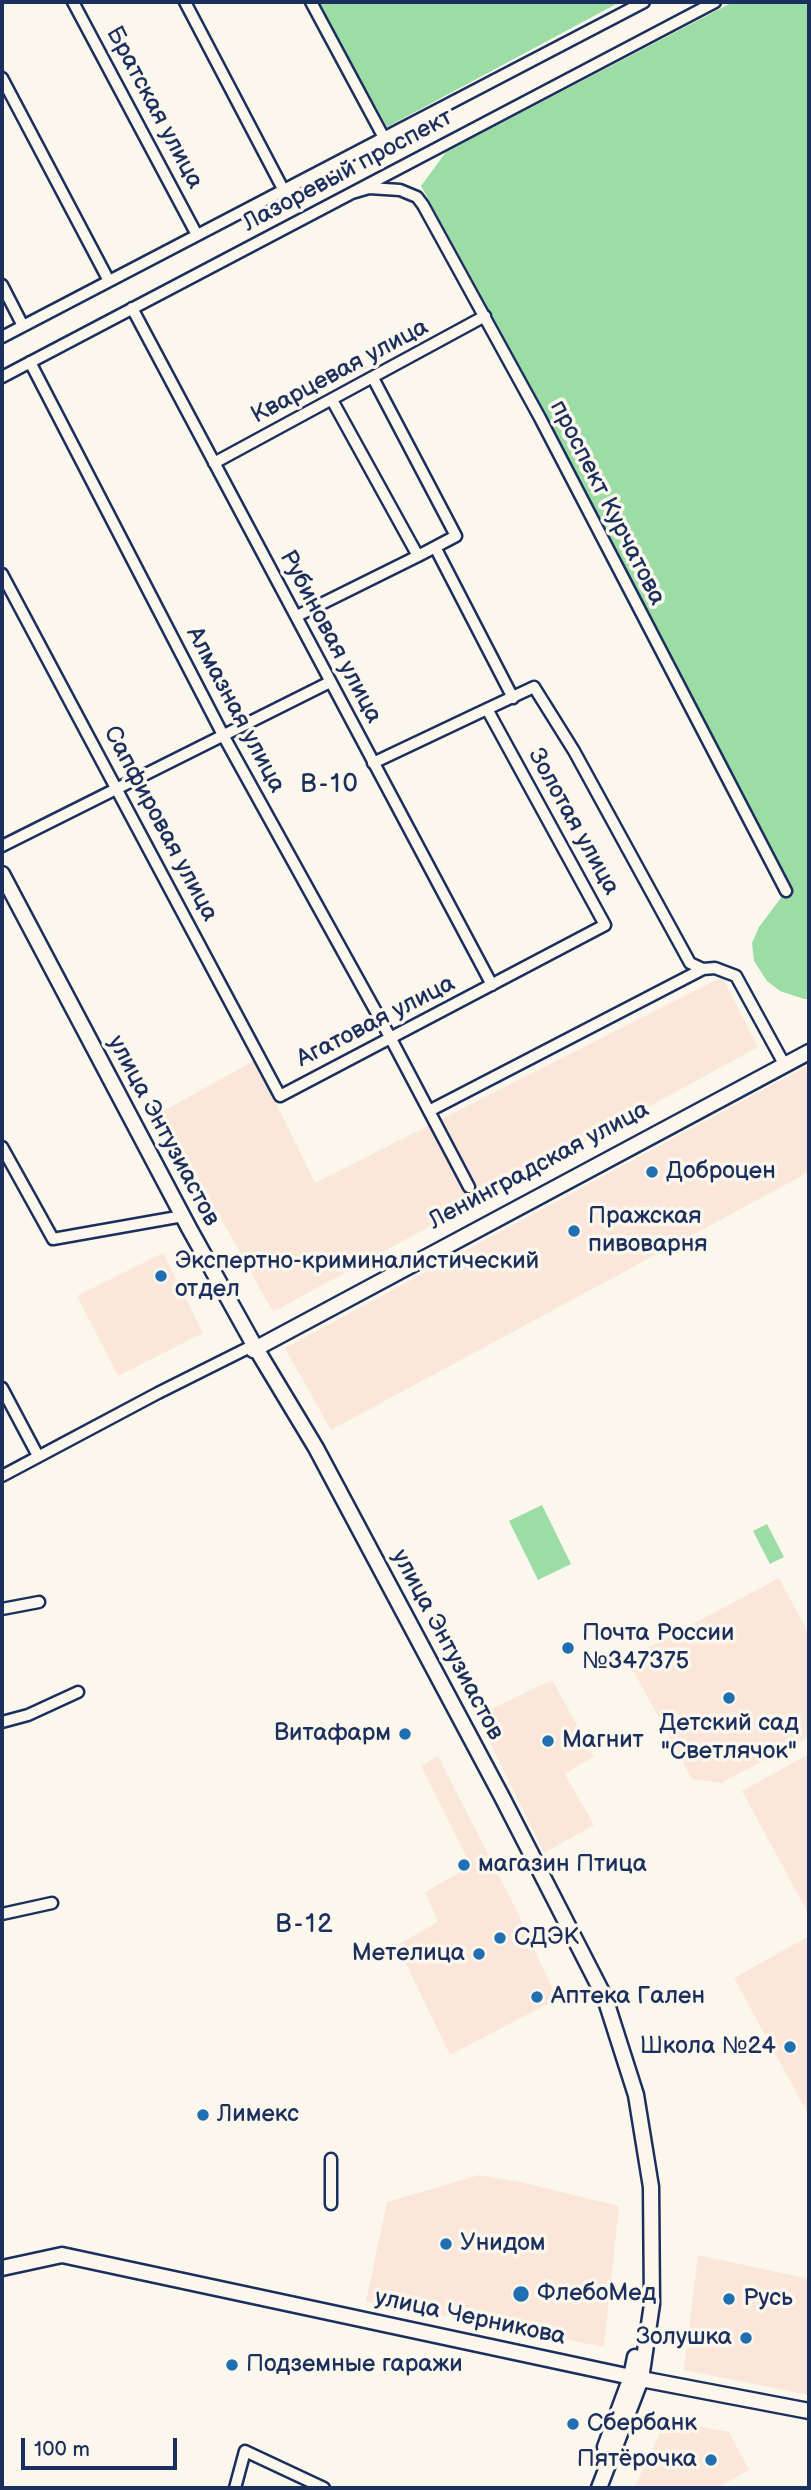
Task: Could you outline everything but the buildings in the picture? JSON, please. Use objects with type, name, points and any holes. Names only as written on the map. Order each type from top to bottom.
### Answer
[{"type":"street","name":"Братская улица","points":[[73,2],[197,234]]},
{"type":"street","points":[[185,2],[283,189]]},
{"type":"street","points":[[311,2],[383,136]]},
{"type":"street","name":"Лазоревый проспект","points":[[2,337],[644,2]]},
{"type":"street","name":"Лазоревый проспект","points":[[2,377],[715,2]]},
{"type":"street","points":[[2,78],[109,281]]},
{"type":"street","name":"проспект Курчатова","points":[[352,193],[369,188],[391,189],[410,192],[417,197],[485,316],[786,891]]},
{"type":"street","points":[[2,285],[23,326]]},
{"type":"street","name":"Рубиновая улица","points":[[132,308],[492,985]]},
{"type":"street","name":"Кварцевая улица","points":[[214,463],[485,316]]},
{"type":"street","name":"Алмазная улица","points":[[30,362],[223,735],[390,1037],[469,1187]]},
{"type":"street","points":[[297,616],[456,536],[373,378]]},
{"type":"street","points":[[332,400],[418,556]]},
{"type":"street","points":[[435,547],[513,698]]},
{"type":"street","name":"Сапфировая улица","points":[[2,573],[279,1096]]},
{"type":"street","points":[[2,846],[330,682]]},
{"type":"street","points":[[373,763],[534,687],[574,751],[690,963],[703,969]]},
{"type":"street","name":"Золотая улица","points":[[487,709],[605,925],[492,985]]},
{"type":"street","name":"улица Энтузиастов","points":[[2,874],[253,1347],[329,1473],[502,1797],[605,1998],[636,2095],[651,2187],[652,2304],[637,2375],[599,2488]]},
{"type":"street","points":[[429,1111],[703,969],[715,968],[736,976],[783,1062]]},
{"type":"street","name":"Агатовая улица","points":[[279,1096],[492,985]]},
{"type":"street","points":[[253,1347],[809,1050]]},
{"type":"street","name":"Ленинградская улица","points":[[2,1476],[253,1347],[809,1050]]},
{"type":"street","points":[[2,1147],[53,1239],[183,1216]]},
{"type":"street","points":[[2,1388],[38,1457]]},
{"type":"street","points":[[2,1609],[39,1602]]},
{"type":"street","points":[[2,1722],[28,1715],[78,1692]]},
{"type":"street","points":[[2,1914],[52,1903]]},
{"type":"street","points":[[331,2159],[331,2204]]},
{"type":"street","name":"улица Черникова","points":[[2,2268],[62,2255],[809,2411]]},
{"type":"street","points":[[590,2488],[637,2375]]},
{"type":"street","name":"улица Черникова","points":[[637,2375],[809,2405]]},
{"type":"street","points":[[235,2488],[245,2451],[324,2488]]},
{"type":"shaded area","points":[[722,977],[758,1047],[273,1312],[162,1112],[255,1060],[315,1183]]},
{"type":"shaded area","points":[[809,1065],[809,1172],[331,1430],[285,1348]]},
{"type":"shaded area","points":[[163,1253],[203,1333],[118,1376],[77,1296]]},
{"type":"shaded area","name":"Детский сад \"Светлячок\"","points":[[779,1578],[809,1634],[809,1737],[721,1783],[692,1779],[627,1659]]},
{"type":"shaded area","points":[[552,1680],[594,1756],[565,1774],[594,1825],[544,1853],[477,1716]]},
{"type":"shaded area","points":[[809,1754],[809,1915],[742,1791]]},
{"type":"shaded area","points":[[438,1756],[517,1911],[557,1999],[450,2055],[397,1945],[438,1922],[425,1892],[471,1866],[421,1766]]},
{"type":"shaded area","name":"Школа №24","points":[[809,1936],[809,2116],[734,1978]]},
{"type":"shaded area","points":[[479,2175],[619,2206],[604,2347],[366,2301],[387,2202]]},
{"type":"shaded area","points":[[698,2255],[809,2279],[809,2395],[684,2370]]},
{"type":"shaded area","points":[[666,2420],[729,2432],[749,2470],[717,2488],[634,2488]]},
{"type":"green space","points":[[318,2],[620,2],[387,127]]},
{"type":"green space","points":[[733,2],[809,2],[809,999],[780,991],[767,981],[754,961],[752,943],[759,927],[786,891],[557,442],[540,403],[421,186],[446,152]]},
{"type":"green space","points":[[542,1505],[571,1564],[538,1580],[509,1521]]},
{"type":"green space","points":[[767,1524],[784,1557],[770,1564],[753,1531]]},
{"type":"place","name":"Доброцен","points":[[652,1172]]},
{"type":"place","name":"Пражская пивоварня","points":[[574,1231]]},
{"type":"place","name":"Экспертно-криминалистический отдел","points":[[161,1276]]},
{"type":"place","name":"Почта России №347375","points":[[568,1648]]},
{"type":"place","name":"Детский сад \"Светлячок\"","points":[[729,1698]]},
{"type":"place","name":"Витафарм","points":[[405,1734]]},
{"type":"place","name":"Магнит","points":[[548,1741]]},
{"type":"place","name":"магазин Птица","points":[[464,1865]]},
{"type":"place","name":"СДЭК","points":[[500,1938]]},
{"type":"place","name":"Метелица","points":[[479,1954]]},
{"type":"place","name":"Аптека Гален","points":[[537,1997]]},
{"type":"place","name":"Школа №24","points":[[790,2047]]},
{"type":"place","name":"Лимекс","points":[[203,2115]]},
{"type":"place","name":"Унидом","points":[[446,2244]]},
{"type":"place","name":"ФлебоМед","points":[[521,2294]]},
{"type":"place","name":"Русь","points":[[729,2299]]},
{"type":"place","name":"Золушка","points":[[746,2338]]},
{"type":"place","name":"Подземные гаражи","points":[[232,2365]]},
{"type":"place","name":"Сбербанк","points":[[573,2424]]},
{"type":"place","name":"Пятёрочка","points":[[711,2460]]},
{"type":"district","name":"В-10","points":[[330,785]]},
{"type":"district","name":"В-12","points":[[305,1925]]}]
